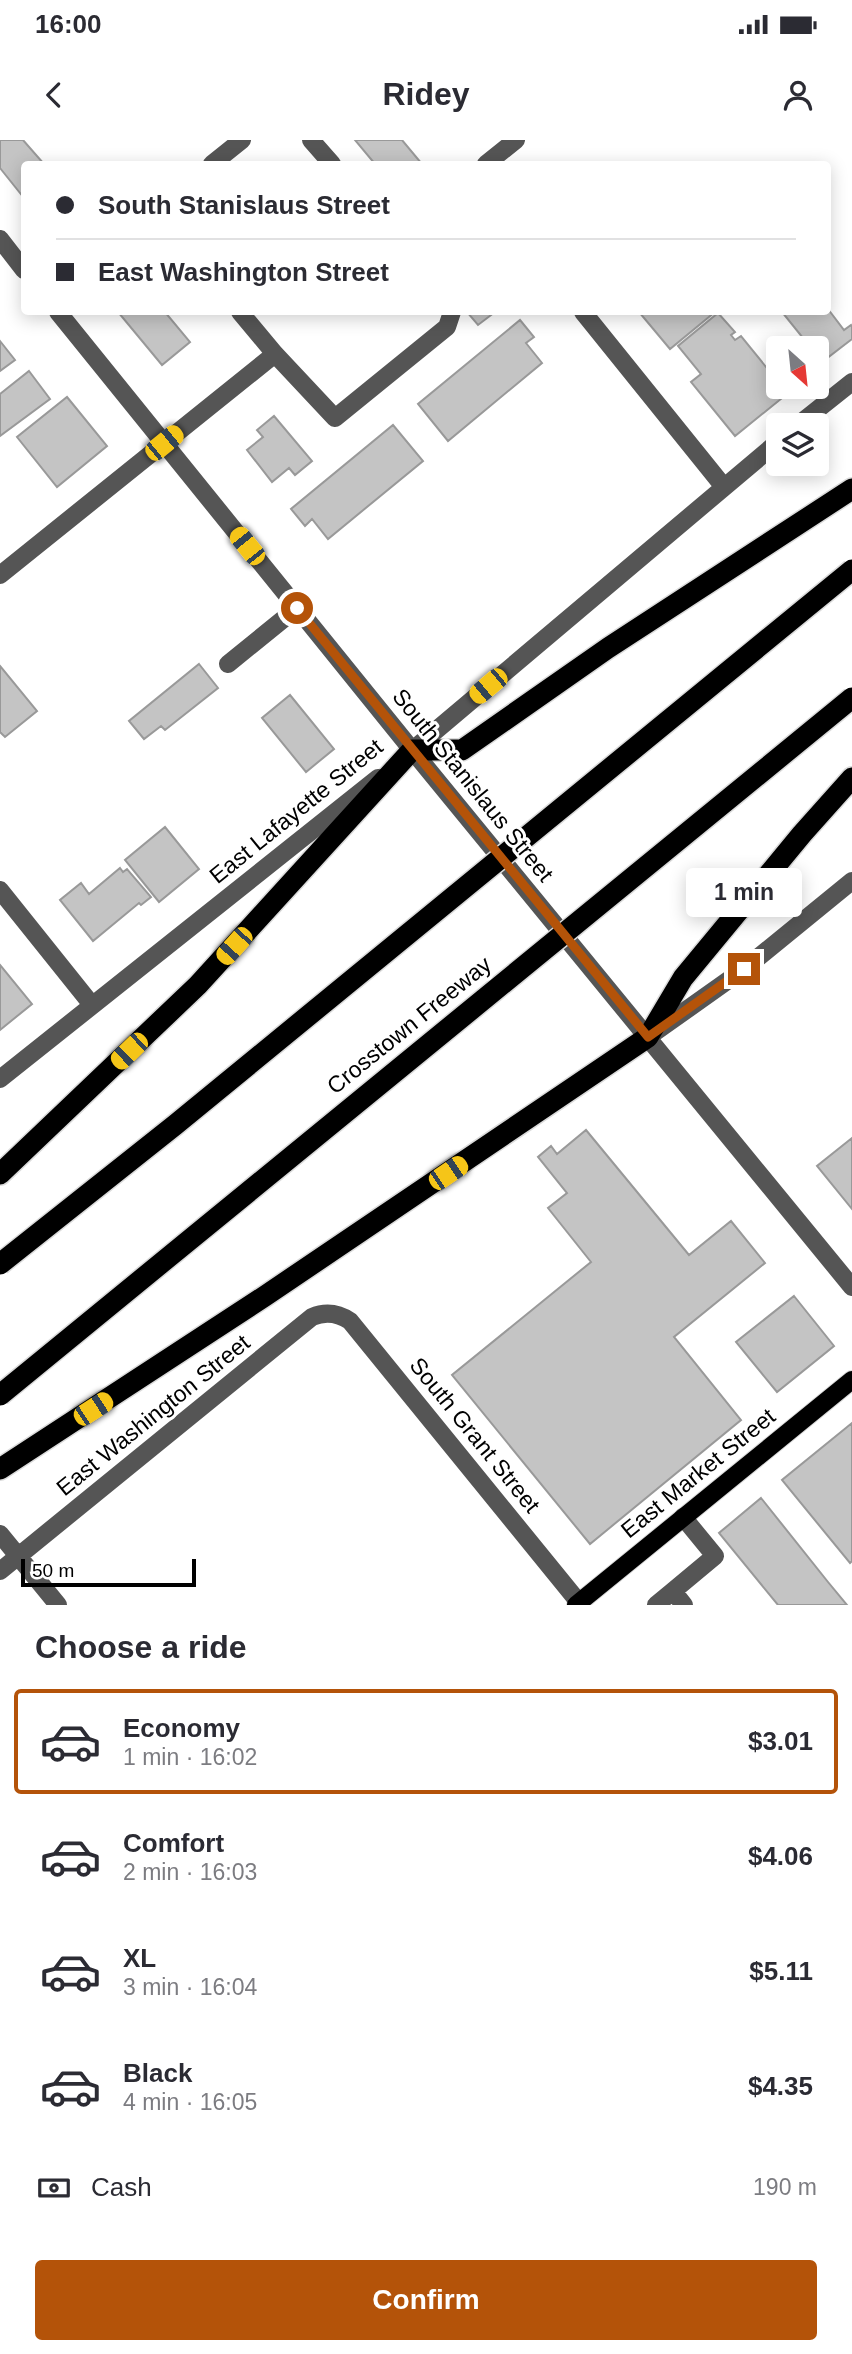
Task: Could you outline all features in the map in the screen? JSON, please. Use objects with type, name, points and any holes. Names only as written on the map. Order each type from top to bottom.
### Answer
[{"type":"highway","points":[[0,1174],[198,985],[412,750],[462,750],[608,648],[852,489]]},
{"type":"highway","points":[[0,1264],[175,1125],[852,570]]},
{"type":"highway","name":"Crosstown Freeway","points":[[0,1395],[852,698]]},
{"type":"highway","points":[[0,1469],[265,1296],[648,1037],[683,978],[852,778]]},
{"type":"main road","name":"East Market Street","points":[[578,1604],[852,1380]]},
{"type":"street","points":[[216,161],[242,140]]},
{"type":"street","points":[[311,140],[329,161]]},
{"type":"street","points":[[490,161],[516,140]]},
{"type":"street","points":[[0,239],[21,266]]},
{"type":"street","name":"South Stanislaus Street","points":[[60,315],[852,1287]]},
{"type":"street","points":[[242,315],[335,418],[447,327],[451,315]]},
{"type":"street","points":[[585,315],[723,487]]},
{"type":"street","points":[[0,575],[275,354]]},
{"type":"street","points":[[813,413],[852,382]]},
{"type":"street","name":"East Lafayette Street","points":[[0,1079],[412,750],[766,452]]},
{"type":"street","points":[[228,664],[297,608]]},
{"type":"street","points":[[648,1037],[744,969],[852,881]]},
{"type":"street","points":[[0,890],[92,1005]]},
{"type":"street","name":"East Washington Street","points":[[0,1571],[312,1317],[321,1313]]},
{"type":"street","name":"South Grant Street","points":[[321,1313],[340,1314],[350,1321],[578,1604]]},
{"type":"street","points":[[656,1605],[679,1598],[715,1556],[683,1517]]},
{"type":"street","points":[[0,1534],[58,1605]]},
{"type":"building","points":[[0,140],[23,140],[41,161],[21,161],[21,194],[0,168]]},
{"type":"building","points":[[355,140],[402,140],[420,161],[372,161]]},
{"type":"building","points":[[831,313],[844,330],[851,325],[852,339],[830,356],[830,336],[801,336],[784,315]]},
{"type":"building","points":[[120,315],[168,315],[190,342],[162,365]]},
{"type":"building","points":[[470,315],[491,315],[478,325]]},
{"type":"building","points":[[642,315],[711,315],[670,349]]},
{"type":"building","points":[[716,315],[720,315],[735,332],[731,335],[735,340],[741,336],[766,367],[766,399],[781,399],[735,436],[691,382],[701,374],[678,346]]},
{"type":"building","points":[[520,320],[534,337],[526,343],[542,363],[448,441],[418,404]]},
{"type":"building","points":[[0,341],[15,360],[0,371]]},
{"type":"building","points":[[29,371],[50,399],[0,436],[0,394]]},
{"type":"building","points":[[67,397],[107,446],[57,487],[17,437]]},
{"type":"building","points":[[274,416],[312,461],[295,475],[289,468],[272,482],[247,450],[263,437],[257,430]]},
{"type":"building","points":[[393,425],[423,461],[328,539],[312,519],[305,526],[291,509]]},
{"type":"building","points":[[199,664],[218,688],[165,730],[161,726],[144,739],[129,721]]},
{"type":"building","points":[[0,666],[37,711],[5,737],[0,732]]},
{"type":"building","points":[[290,695],[334,749],[306,772],[262,718]]},
{"type":"building","points":[[165,827],[199,869],[159,902],[125,860]]},
{"type":"building","points":[[120,868],[123,872],[127,869],[151,897],[141,905],[139,903],[93,941],[60,900],[81,883],[89,894]]},
{"type":"building","points":[[0,965],[32,1004],[0,1030]]},
{"type":"building","points":[[586,1130],[689,1255],[731,1221],[765,1263],[674,1337],[741,1420],[590,1544],[452,1375],[591,1262],[548,1208],[567,1193],[538,1157],[551,1146],[557,1154]]},
{"type":"building","points":[[852,1138],[852,1209],[817,1166]]},
{"type":"building","points":[[794,1296],[834,1346],[777,1392],[736,1342]]},
{"type":"building","points":[[852,1423],[852,1561],[850,1563],[782,1480]]},
{"type":"building","points":[[761,1498],[847,1605],[778,1605],[719,1533]]},
{"type":"route","points":[[297,608],[648,1037],[744,969]]}]
